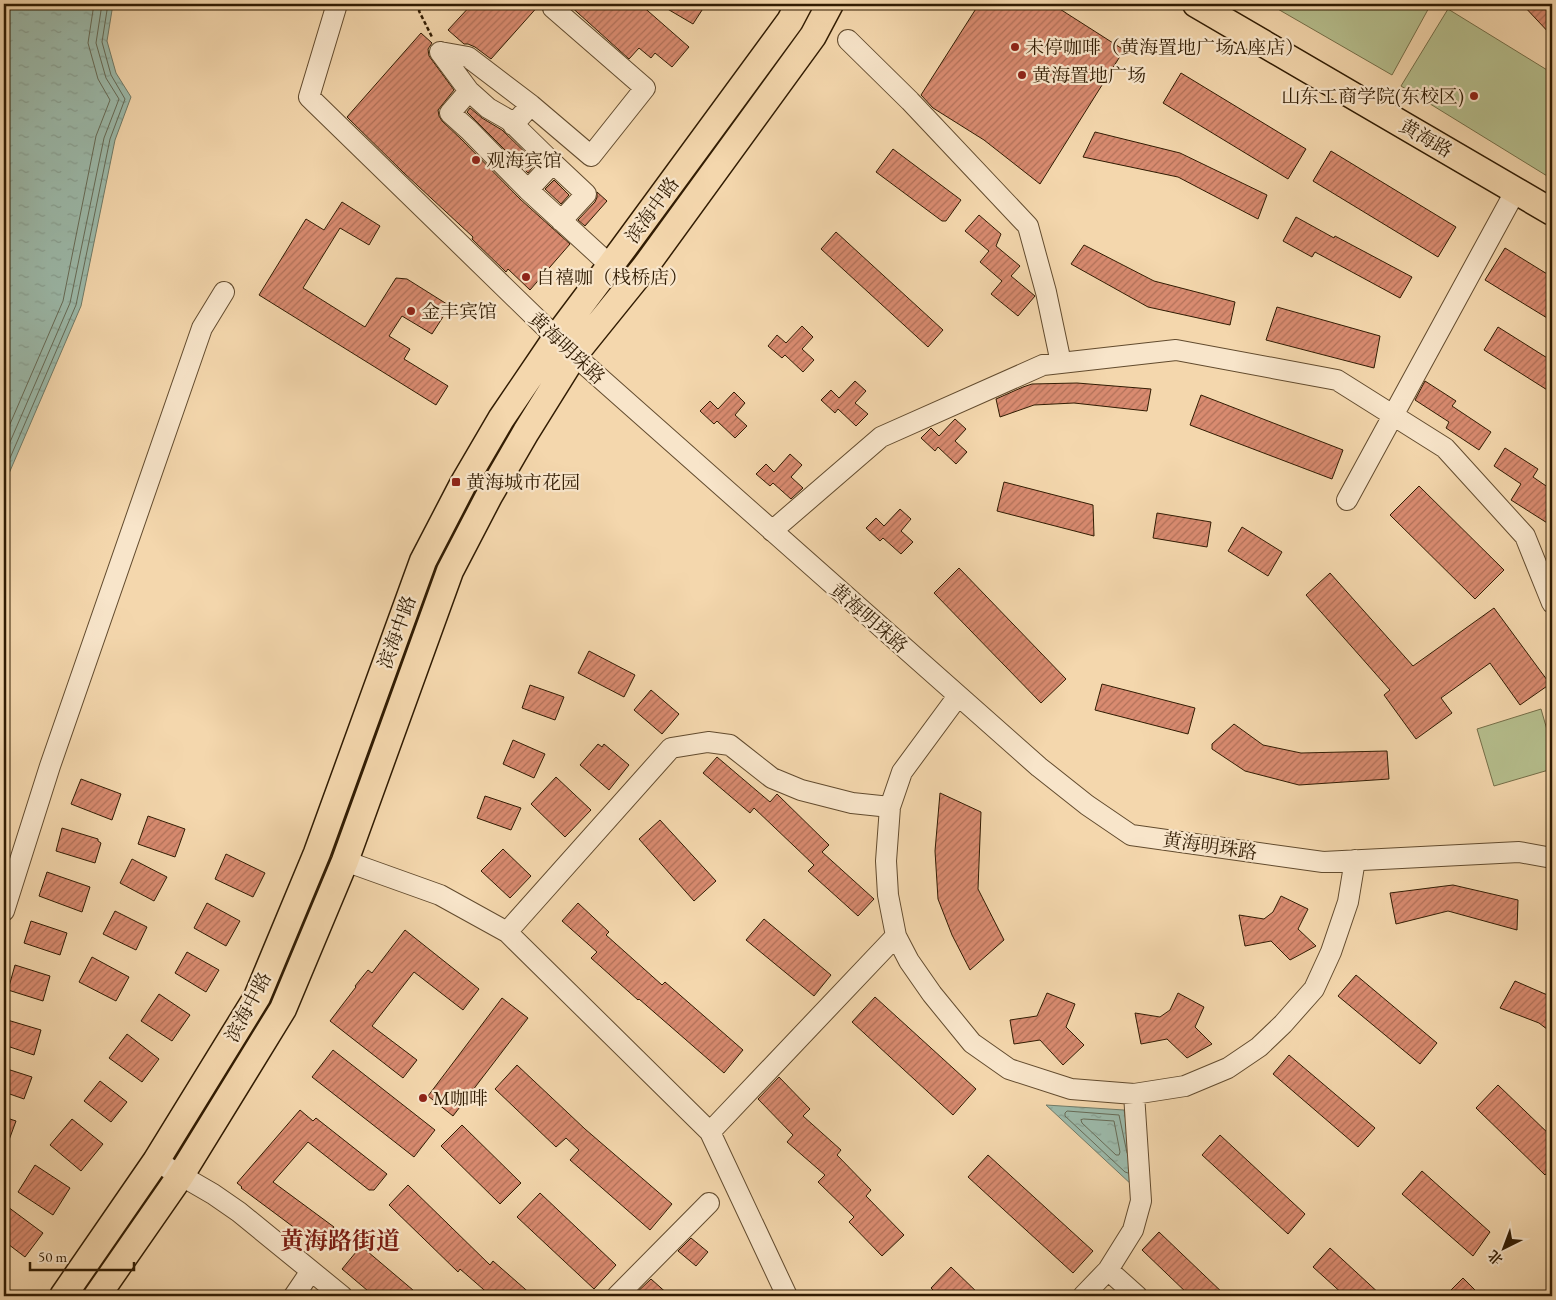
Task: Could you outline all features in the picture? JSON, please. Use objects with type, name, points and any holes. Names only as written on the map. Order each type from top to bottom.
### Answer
[{"type":"main road","name":"滨海中路","points":[[97,1296],[181,1175],[283,1009],[345,861],[450,571],[489,496],[526,432],[565,347],[611,266],[790,21],[798,4]]},
{"type":"main road","name":"滨海中路","points":[[63,1296],[156,1161],[257,997],[318,853],[423,561],[463,484],[501,418],[565,347],[651,259],[813,36],[830,4]]},
{"type":"main road","name":"黄海路","points":[[1196,4],[1552,212]]},
{"type":"street","name":"黄海明珠路","points":[[337,4],[310,97],[565,347],[958,696],[1039,767],[1087,805],[1131,835],[1323,862],[1519,852],[1552,858]]},
{"type":"street","points":[[440,52],[468,57],[531,105],[591,156],[646,88],[553,8]]},
{"type":"street","points":[[848,40],[910,101],[1028,226],[1046,292],[1061,364]]},
{"type":"street","points":[[440,52],[468,91],[488,108],[509,120],[586,194],[561,221]]},
{"type":"street","points":[[468,91],[450,113],[528,190],[611,266]]},
{"type":"street","points":[[513,125],[531,105]]},
{"type":"street","points":[[528,190],[552,163]]},
{"type":"street","points":[[1347,500],[1516,190]]},
{"type":"street","points":[[4,911],[50,766],[202,328],[224,292]]},
{"type":"street","points":[[772,532],[881,437],[1043,365],[1176,350],[1337,380],[1446,448],[1525,536],[1552,604]]},
{"type":"street","points":[[958,696],[902,772],[890,807],[886,869],[888,895],[896,936],[909,961],[932,994],[972,1043],[1009,1069],[1071,1089],[1134,1094],[1185,1086],[1228,1068],[1259,1047],[1283,1024],[1314,989],[1331,952],[1348,902],[1354,860]]},
{"type":"street","points":[[506,932],[671,748],[708,742],[730,745],[772,778],[801,790],[852,803],[890,807]]},
{"type":"street","points":[[345,861],[440,895],[506,932],[710,1132],[787,1296]]},
{"type":"street","points":[[710,1132],[896,936]]},
{"type":"street","points":[[1083,1296],[1108,1270],[1133,1230],[1141,1201],[1134,1094]]},
{"type":"street","points":[[156,1161],[213,1194],[239,1212],[342,1296]]},
{"type":"street","points":[[617,1296],[709,1203]]},
{"type":"street","points":[[1108,1270],[1137,1296]]},
{"type":"street","points":[[294,1296],[311,1271]]},
{"type":"path","points":[[423,4],[419,11],[440,52]]},
{"type":"green space","points":[[1278,4],[1431,4],[1392,75],[1276,8]]},
{"type":"green space","points":[[1448,9],[1552,73],[1552,179],[1401,86]]},
{"type":"green space","points":[[1541,709],[1552,747],[1552,769],[1494,786],[1477,729]]},
{"type":"water","points":[[4,4],[113,4],[107,41],[116,73],[131,97],[115,140],[81,306],[4,485]]},
{"type":"water","points":[[1046,1105],[1124,1110],[1136,1178],[1133,1186]]},
{"type":"building","points":[[472,4],[540,4],[491,59],[475,47],[464,44],[448,30]]},
{"type":"building","points":[[568,4],[640,4],[689,47],[672,67],[655,53],[651,58],[639,48],[629,59]]},
{"type":"building","points":[[659,4],[706,4],[693,24]]},
{"type":"building","name":"黄海置地广场","points":[[979,4],[1052,4],[1124,50],[1040,184],[984,140],[933,108],[921,95]]},
{"type":"building","points":[[1522,4],[1552,4],[1552,36]]},
{"type":"building","name":"观海宾馆","points":[[421,33],[432,43],[428,49],[429,56],[454,90],[438,110],[442,121],[520,199],[570,244],[530,290],[508,269],[506,272],[472,239],[473,237],[347,117]]},
{"type":"building","points":[[1181,73],[1306,149],[1288,179],[1163,103]]},
{"type":"building","points":[[470,108],[502,130],[536,163],[528,173],[467,112]]},
{"type":"building","points":[[1095,132],[1180,153],[1267,195],[1258,219],[1178,177],[1083,157]]},
{"type":"building","points":[[893,149],[961,200],[946,221],[942,221],[876,172]]},
{"type":"building","points":[[1331,151],[1456,227],[1438,257],[1313,181]]},
{"type":"building","points":[[554,180],[569,195],[561,204],[545,189]]},
{"type":"building","points":[[597,192],[607,201],[585,226],[578,220],[595,202]]},
{"type":"building","name":"金丰宾馆","points":[[342,202],[380,226],[369,245],[340,228],[303,288],[365,327],[396,278],[407,279],[450,306],[432,334],[402,316],[389,336],[410,349],[404,359],[448,386],[436,405],[259,295],[306,219],[324,230]]},
{"type":"building","points":[[979,215],[1001,234],[996,246],[1020,266],[1011,276],[1035,296],[1018,316],[991,294],[1002,281],[980,262],[989,251],[965,231]]},
{"type":"building","points":[[1296,217],[1412,277],[1400,298],[1315,252],[1312,257],[1283,241]]},
{"type":"building","points":[[836,232],[943,330],[928,347],[821,249]]},
{"type":"building","points":[[1084,245],[1154,281],[1235,302],[1230,325],[1148,307],[1071,264]]},
{"type":"building","points":[[1505,248],[1552,277],[1552,321],[1485,280]]},
{"type":"building","points":[[1277,307],[1380,336],[1374,368],[1266,340]]},
{"type":"building","points":[[802,326],[813,337],[802,349],[814,360],[803,372],[785,355],[782,358],[768,346],[777,335],[786,343]]},
{"type":"building","points":[[1498,327],[1552,361],[1552,393],[1484,350]]},
{"type":"building","points":[[855,381],[866,391],[855,403],[868,414],[856,426],[838,409],[835,413],[821,400],[831,390],[839,398]]},
{"type":"building","points":[[1425,381],[1456,401],[1452,406],[1491,432],[1479,450],[1446,428],[1449,422],[1415,400]]},
{"type":"building","points":[[1077,383],[1151,389],[1147,411],[1074,403],[1034,405],[1000,417],[996,399],[1023,387],[1032,384]]},
{"type":"building","points":[[734,392],[745,403],[735,415],[747,426],[735,438],[717,421],[714,424],[700,411],[710,401],[718,409]]},
{"type":"building","points":[[1201,395],[1343,450],[1332,479],[1190,425]]},
{"type":"building","points":[[955,419],[966,429],[955,441],[967,452],[956,464],[938,447],[935,451],[921,438],[931,428],[939,436]]},
{"type":"building","points":[[1505,448],[1538,469],[1533,477],[1552,490],[1552,526],[1511,500],[1521,484],[1494,466]]},
{"type":"building","points":[[790,454],[802,465],[791,477],[803,488],[791,499],[773,483],[770,486],[756,474],[766,464],[774,472]]},
{"type":"building","points":[[1004,482],[1093,505],[1094,536],[997,511]]},
{"type":"building","points":[[1419,486],[1504,570],[1475,599],[1390,515]]},
{"type":"building","points":[[900,509],[911,519],[901,531],[913,542],[901,554],[883,538],[880,541],[866,528],[876,518],[884,526]]},
{"type":"building","points":[[1157,513],[1211,522],[1207,547],[1153,538]]},
{"type":"building","points":[[1242,527],[1282,552],[1268,576],[1228,551]]},
{"type":"building","points":[[959,568],[1066,679],[1041,703],[934,593]]},
{"type":"building","points":[[1330,573],[1413,666],[1494,608],[1550,684],[1520,705],[1490,663],[1441,698],[1452,713],[1416,739],[1384,695],[1390,690],[1306,595]]},
{"type":"building","points":[[589,651],[635,675],[624,697],[578,673]]},
{"type":"building","points":[[1102,684],[1195,708],[1188,734],[1095,710]]},
{"type":"building","points":[[530,685],[564,697],[555,720],[522,708]]},
{"type":"building","points":[[651,690],[679,714],[662,734],[634,710]]},
{"type":"building","points":[[1234,724],[1263,745],[1301,753],[1387,751],[1389,779],[1299,785],[1245,771],[1212,749],[1212,744]]},
{"type":"building","points":[[513,740],[545,754],[534,778],[503,764]]},
{"type":"building","points":[[598,744],[602,747],[604,744],[629,765],[609,790],[580,765]]},
{"type":"building","points":[[717,757],[770,802],[777,794],[829,845],[822,852],[874,899],[858,916],[808,871],[814,865],[754,808],[750,813],[703,773]]},
{"type":"building","points":[[556,777],[591,810],[565,837],[531,804]]},
{"type":"building","points":[[81,779],[121,794],[112,820],[71,804]]},
{"type":"building","points":[[940,793],[981,812],[978,889],[1004,940],[970,970],[952,935],[938,899],[935,851]]},
{"type":"building","points":[[485,796],[521,808],[511,830],[477,818]]},
{"type":"building","points":[[148,816],[185,829],[175,857],[138,844]]},
{"type":"building","points":[[660,820],[716,881],[694,901],[639,839]]},
{"type":"building","points":[[62,828],[98,839],[101,843],[95,863],[56,851]]},
{"type":"building","points":[[503,849],[531,876],[510,898],[481,871]]},
{"type":"building","points":[[226,854],[265,873],[253,897],[215,879]]},
{"type":"building","points":[[132,859],[167,877],[154,901],[120,883]]},
{"type":"building","points":[[47,872],[90,887],[82,912],[39,896]]},
{"type":"building","points":[[1453,885],[1518,900],[1517,930],[1448,911],[1396,924],[1390,893]]},
{"type":"building","points":[[1281,896],[1308,909],[1298,929],[1316,946],[1290,960],[1271,941],[1245,946],[1239,915],[1264,919],[1273,912]]},
{"type":"building","points":[[207,903],[240,921],[226,946],[194,928]]},
{"type":"building","points":[[578,903],[609,932],[606,935],[662,985],[665,982],[743,1050],[724,1073],[591,958],[597,952],[562,921]]},
{"type":"building","points":[[115,911],[147,927],[136,950],[103,934]]},
{"type":"building","points":[[764,919],[831,975],[814,996],[746,940]]},
{"type":"building","points":[[31,921],[67,933],[60,955],[24,943]]},
{"type":"building","points":[[405,930],[479,989],[463,1010],[414,972],[372,1026],[417,1060],[403,1078],[330,1021],[368,970],[372,973]]},
{"type":"building","points":[[187,952],[219,970],[206,992],[175,973]]},
{"type":"building","points":[[92,957],[129,977],[116,1001],[79,982]]},
{"type":"building","points":[[15,965],[50,976],[43,1001],[8,990]]},
{"type":"building","points":[[1356,975],[1437,1043],[1420,1064],[1338,996]]},
{"type":"building","points":[[1515,981],[1552,997],[1552,1033],[1539,1023],[1500,1008]]},
{"type":"building","points":[[1047,993],[1075,1004],[1066,1027],[1084,1045],[1063,1065],[1040,1040],[1014,1044],[1010,1020],[1037,1016]]},
{"type":"building","points":[[1178,993],[1204,1007],[1195,1027],[1212,1044],[1187,1058],[1167,1039],[1141,1044],[1135,1013],[1160,1017],[1170,1010]]},
{"type":"building","points":[[159,994],[190,1015],[172,1041],[141,1021]]},
{"type":"building","points":[[875,997],[976,1089],[953,1115],[852,1022]]},
{"type":"building","points":[[502,998],[528,1018],[453,1116],[428,1096]]},
{"type":"building","points":[[4,1019],[41,1030],[34,1055],[4,1045]]},
{"type":"building","points":[[127,1034],[159,1059],[142,1082],[109,1058]]},
{"type":"building","points":[[333,1050],[435,1130],[414,1157],[312,1077]]},
{"type":"building","points":[[1289,1055],[1375,1128],[1358,1147],[1273,1074]]},
{"type":"building","points":[[517,1065],[585,1129],[672,1204],[650,1230],[570,1160],[579,1150],[566,1138],[556,1147],[495,1089]]},
{"type":"building","points":[[4,1068],[32,1077],[24,1099],[4,1092]]},
{"type":"building","points":[[779,1077],[810,1109],[803,1116],[841,1150],[837,1155],[871,1190],[866,1196],[904,1235],[882,1256],[849,1222],[854,1217],[818,1182],[825,1175],[787,1142],[793,1135],[758,1099]]},
{"type":"building","points":[[100,1081],[127,1102],[111,1122],[84,1101]]},
{"type":"building","points":[[1498,1085],[1552,1137],[1552,1167],[1545,1175],[1476,1108]]},
{"type":"building","points":[[300,1110],[313,1121],[316,1118],[387,1174],[374,1190],[369,1190],[308,1142],[273,1182],[334,1227],[319,1246],[241,1188],[237,1183]]},
{"type":"building","points":[[4,1117],[16,1121],[5,1151],[4,1150]]},
{"type":"building","points":[[72,1119],[103,1144],[81,1171],[50,1145]]},
{"type":"building","points":[[462,1125],[521,1183],[500,1204],[441,1146]]},
{"type":"building","points":[[1220,1135],[1305,1214],[1288,1234],[1202,1155]]},
{"type":"building","points":[[988,1155],[1093,1251],[1073,1273],[968,1177]]},
{"type":"building","points":[[35,1165],[70,1188],[53,1215],[18,1192]]},
{"type":"building","points":[[1422,1171],[1490,1232],[1473,1256],[1402,1194]]},
{"type":"building","points":[[408,1185],[490,1265],[493,1261],[533,1296],[491,1296],[460,1269],[458,1272],[389,1205]]},
{"type":"building","points":[[540,1193],[616,1265],[594,1289],[517,1217]]},
{"type":"building","points":[[4,1204],[43,1233],[25,1257],[4,1241]]},
{"type":"building","points":[[1159,1232],[1226,1296],[1190,1296],[1142,1250]]},
{"type":"building","points":[[691,1238],[708,1252],[696,1266],[678,1251]]},
{"type":"building","points":[[361,1246],[420,1296],[374,1296],[342,1269]]},
{"type":"building","points":[[1330,1248],[1382,1296],[1345,1296],[1313,1267]]},
{"type":"building","points":[[951,1267],[981,1296],[939,1296],[931,1288]]},
{"type":"building","points":[[1463,1278],[1481,1296],[1445,1296]]},
{"type":"building","points":[[651,1279],[670,1296],[633,1296]]},
{"type":"place","name":"未停咖啡（黄海置地广场A座店）","points":[[1015,47]]},
{"type":"place","name":"黄海置地广场","points":[[1022,75]]},
{"type":"place","name":"山东工商学院(东校区)","points":[[1474,96]]},
{"type":"place","name":"观海宾馆","points":[[476,160]]},
{"type":"place","name":"自禧咖（栈桥店）","points":[[526,277]]},
{"type":"place","name":"金丰宾馆","points":[[411,311]]},
{"type":"place","name":"黄海城市花园","points":[[456,482]]},
{"type":"place","name":"M咖啡","points":[[423,1098]]},
{"type":"district","name":"黄海路街道","points":[[340,1240]]}]
